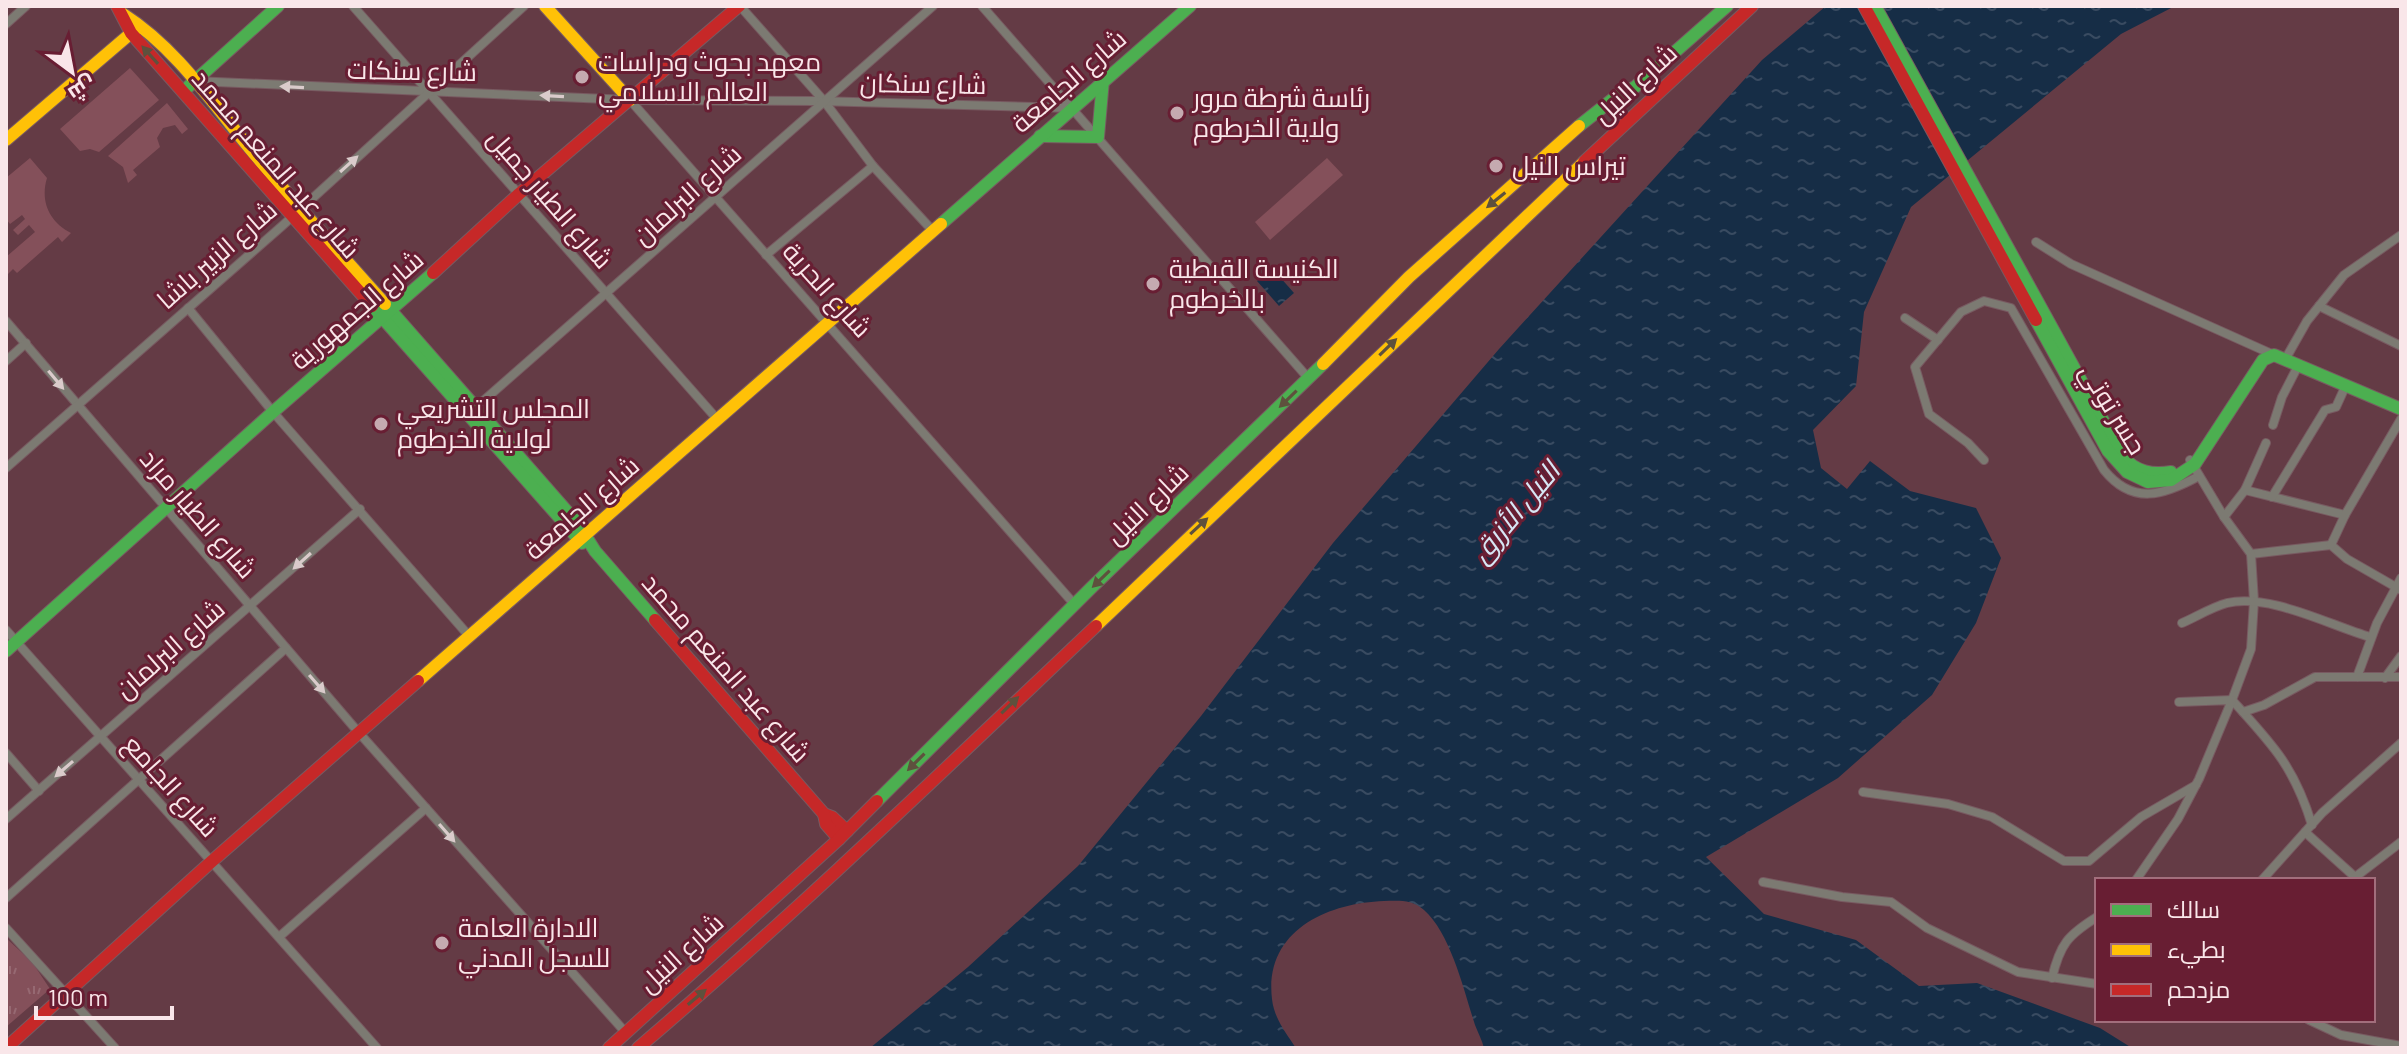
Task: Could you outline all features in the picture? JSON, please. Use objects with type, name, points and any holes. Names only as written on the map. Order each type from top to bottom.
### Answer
[{"type":"main road","points":[[183,92],[278,6]]},
{"type":"main road","name":"شارع الحرية","points":[[545,6],[630,100]]},
{"type":"main road","name":"شارع الجمهورية","points":[[6,651],[273,412],[387,315],[519,194],[739,6]]},
{"type":"main road","name":"شارع الجامعة","points":[[6,1048],[211,862],[1190,6]]},
{"type":"main road","name":"شارع النيل","points":[[609,1048],[843,835],[1309,379],[1409,277],[1565,138],[1613,99],[1648,76],[1727,6]]},
{"type":"main road","name":"شارع النيل","points":[[638,1048],[760,943],[1492,248],[1752,6]]},
{"type":"main road","name":"جسر توتي","points":[[1864,6],[2112,448]]},
{"type":"main road","name":"جسر توتي","points":[[1875,6],[2124,472],[2148,482],[2169,481],[2194,467]]},
{"type":"main road","name":"شارع عبد المنعم محمد","points":[[120,10],[142,24],[194,81],[247,156]]},
{"type":"main road","name":"شارع عبد المنعم محمد","points":[[120,10],[131,33],[183,92],[247,156],[824,814],[832,817],[843,835]]},
{"type":"main road","points":[[6,140],[142,24]]},
{"type":"main road","points":[[1040,136],[1098,137],[1103,80]]},
{"type":"main road","points":[[2194,467],[2274,357],[2299,364],[2401,409]]},
{"type":"main road","points":[[749,921],[746,937],[753,944],[760,943]]},
{"type":"street","points":[[6,24],[26,6]]},
{"type":"street","name":"شارع الطيار جميل","points":[[353,6],[717,419]]},
{"type":"street","name":"شارع الزبير باشا","points":[[6,468],[296,213],[524,6]]},
{"type":"street","points":[[739,6],[824,101],[873,166],[932,230]]},
{"type":"street","name":"شارع البرلمان","points":[[472,411],[933,6]]},
{"type":"street","points":[[982,6],[1309,379]]},
{"type":"street","name":"شارع سنكات","points":[[194,81],[630,100]]},
{"type":"street","name":"شارع سنكان","points":[[630,100],[824,101],[1072,108]]},
{"type":"street","name":"شارع الحرية","points":[[630,100],[1075,605]]},
{"type":"street","points":[[766,255],[873,166]]},
{"type":"street","points":[[2036,242],[2071,264],[2274,357],[2344,275],[2401,235]]},
{"type":"street","points":[[1984,460],[1968,443],[1929,414],[1915,367],[1961,312],[1984,301],[2011,308],[2104,470],[2114,481],[2134,492],[2169,492],[2194,467],[2251,554],[2254,601],[2251,649],[2196,785],[2178,819],[2137,878]]},
{"type":"street","points":[[2319,306],[2401,346]]},
{"type":"street","points":[[188,308],[273,412],[469,636]]},
{"type":"street","points":[[1905,318],[1938,340]]},
{"type":"street","name":"شارع الطيار مراد","points":[[6,321],[359,732],[626,1033]]},
{"type":"street","points":[[6,361],[26,343]]},
{"type":"street","points":[[2273,425],[2282,397],[2299,364]]},
{"type":"street","points":[[2272,497],[2325,410],[2336,407],[2346,385]]},
{"type":"street","points":[[2331,545],[2401,419]]},
{"type":"street","points":[[2224,517],[2245,490],[2266,443]]},
{"type":"street","points":[[2245,490],[2345,515]]},
{"type":"street","name":"شارع البرلمان","points":[[6,819],[360,509]]},
{"type":"street","points":[[2251,554],[2331,545],[2347,559],[2398,590]]},
{"type":"street","points":[[2357,677],[2370,637],[2398,590],[2401,578]]},
{"type":"street","points":[[2182,623],[2227,603],[2254,601],[2295,611],[2370,637]]},
{"type":"street","name":"شارع الجامع","points":[[6,630],[377,1048]]},
{"type":"street","points":[[6,898],[286,648]]},
{"type":"street","points":[[2385,678],[2401,656]]},
{"type":"street","points":[[2243,712],[2264,705],[2315,677],[2401,677]]},
{"type":"street","points":[[2179,702],[2232,700],[2286,762],[2305,804],[2308,828],[2353,878]]},
{"type":"street","points":[[2264,878],[2308,828],[2400,745]]},
{"type":"street","points":[[6,753],[39,791]]},
{"type":"street","points":[[1863,792],[1963,808],[1992,817],[2064,861],[2089,861],[2141,817],[2196,785]]},
{"type":"street","points":[[279,937],[426,808]]},
{"type":"street","points":[[2355,878],[2401,842]]},
{"type":"street","points":[[1763,882],[1842,897],[1891,902],[1927,928],[2018,972],[2095,984]]},
{"type":"street","points":[[2052,978],[2058,954],[2071,933],[2095,918]]},
{"type":"street","points":[[6,928],[115,1048]]},
{"type":"street","points":[[2313,1022],[2341,1035],[2401,1046]]},
{"type":"green space","points":[[130,68],[159,100],[99,152],[90,149],[80,151],[60,129]]},
{"type":"green space","points":[[167,103],[188,129],[182,134],[175,125],[163,128],[157,138],[160,147],[133,170],[137,175],[128,183],[123,167],[108,156]]},
{"type":"green space","points":[[30,158],[47,178],[45,195],[48,210],[57,223],[71,233],[62,242],[58,237],[17,273],[13,269],[6,276],[6,257],[35,232],[29,225],[18,235],[13,230],[25,219],[22,215],[10,224],[6,219],[6,178]]},
{"type":"green space","points":[[1327,158],[1343,175],[1270,240],[1255,222]]},
{"type":"green space","points":[[6,938],[32,962],[50,989],[6,1027]]},
{"type":"water","name":"النيل الأزرق","points":[[1826,6],[2175,6],[2121,34],[1911,207],[1864,312],[1856,386],[1813,430],[1821,468],[1847,489],[1870,461],[1910,491],[1976,508],[2001,558],[1976,623],[1932,695],[1838,778],[1706,857],[1764,914],[1856,940],[1919,986],[1977,983],[2100,1028],[2132,1048],[1484,1048],[1456,964],[1442,933],[1419,906],[1395,901],[1362,903],[1321,915],[1304,925],[1278,955],[1272,975],[1273,1006],[1296,1048],[870,1048],[968,967],[1078,866],[1201,716],[1333,543],[1499,349],[1762,60]]},
{"type":"water","points":[[1272,268],[1294,293],[1279,306],[1257,281]]},
{"type":"traffic: fast","points":[[188,87],[278,6]]},
{"type":"traffic: fast","points":[[941,224],[1190,6]]},
{"type":"traffic: fast","points":[[1579,126],[1613,99],[1635,87],[1727,6]]},
{"type":"traffic: fast","points":[[1875,6],[2123,457],[2145,471],[2171,472]]},
{"type":"traffic: fast","points":[[1040,136],[1098,137],[1103,80]]},
{"type":"traffic: fast","points":[[6,651],[433,273]]},
{"type":"traffic: fast","points":[[385,304],[578,524],[595,551],[655,620]]},
{"type":"traffic: fast","points":[[372,306],[582,543]]},
{"type":"traffic: fast","points":[[2036,320],[2108,451],[2127,472],[2148,482],[2171,480],[2195,464],[2263,360],[2274,355],[2401,409]]},
{"type":"traffic: fast","points":[[877,801],[1323,364]]},
{"type":"traffic: slow","points":[[545,6],[630,100]]},
{"type":"traffic: slow","points":[[123,14],[162,44],[179,62],[288,194],[385,304]]},
{"type":"traffic: slow","points":[[6,140],[137,28]]},
{"type":"traffic: slow","points":[[1323,364],[1409,277],[1579,126]]},
{"type":"traffic: slow","points":[[1096,626],[1584,162]]},
{"type":"traffic: slow","points":[[418,681],[941,224]]},
{"type":"traffic: jam","points":[[117,6],[131,33],[372,306]]},
{"type":"traffic: jam","points":[[433,273],[519,194],[739,6]]},
{"type":"traffic: jam","points":[[1584,162],[1752,6]]},
{"type":"traffic: jam","points":[[1864,6],[2036,320]]},
{"type":"traffic: jam","points":[[655,620],[824,814],[847,831]]},
{"type":"traffic: jam","points":[[638,1048],[813,893],[1096,626]]},
{"type":"traffic: jam","points":[[6,1048],[211,862],[418,681]]},
{"type":"traffic: jam","points":[[609,1048],[877,801]]},
{"type":"traffic: jam","points":[[824,814],[826,824],[839,839]]},
{"type":"place","name":"معهد بحوث ودراسات العالم الاسلامي","points":[[582,77]]},
{"type":"place","name":"رئاسة شرطة مرور ولاية الخرطوم","points":[[1177,113]]},
{"type":"place","name":"تيراس النيل","points":[[1496,166]]},
{"type":"place","name":"الكنيسة القبطية بالخرطوم","points":[[1153,284]]},
{"type":"place","name":"المجلس التشريعي لولاية الخرطوم","points":[[381,424]]},
{"type":"place","name":"الادارة العامة للسجل المدني","points":[[442,943]]}]
